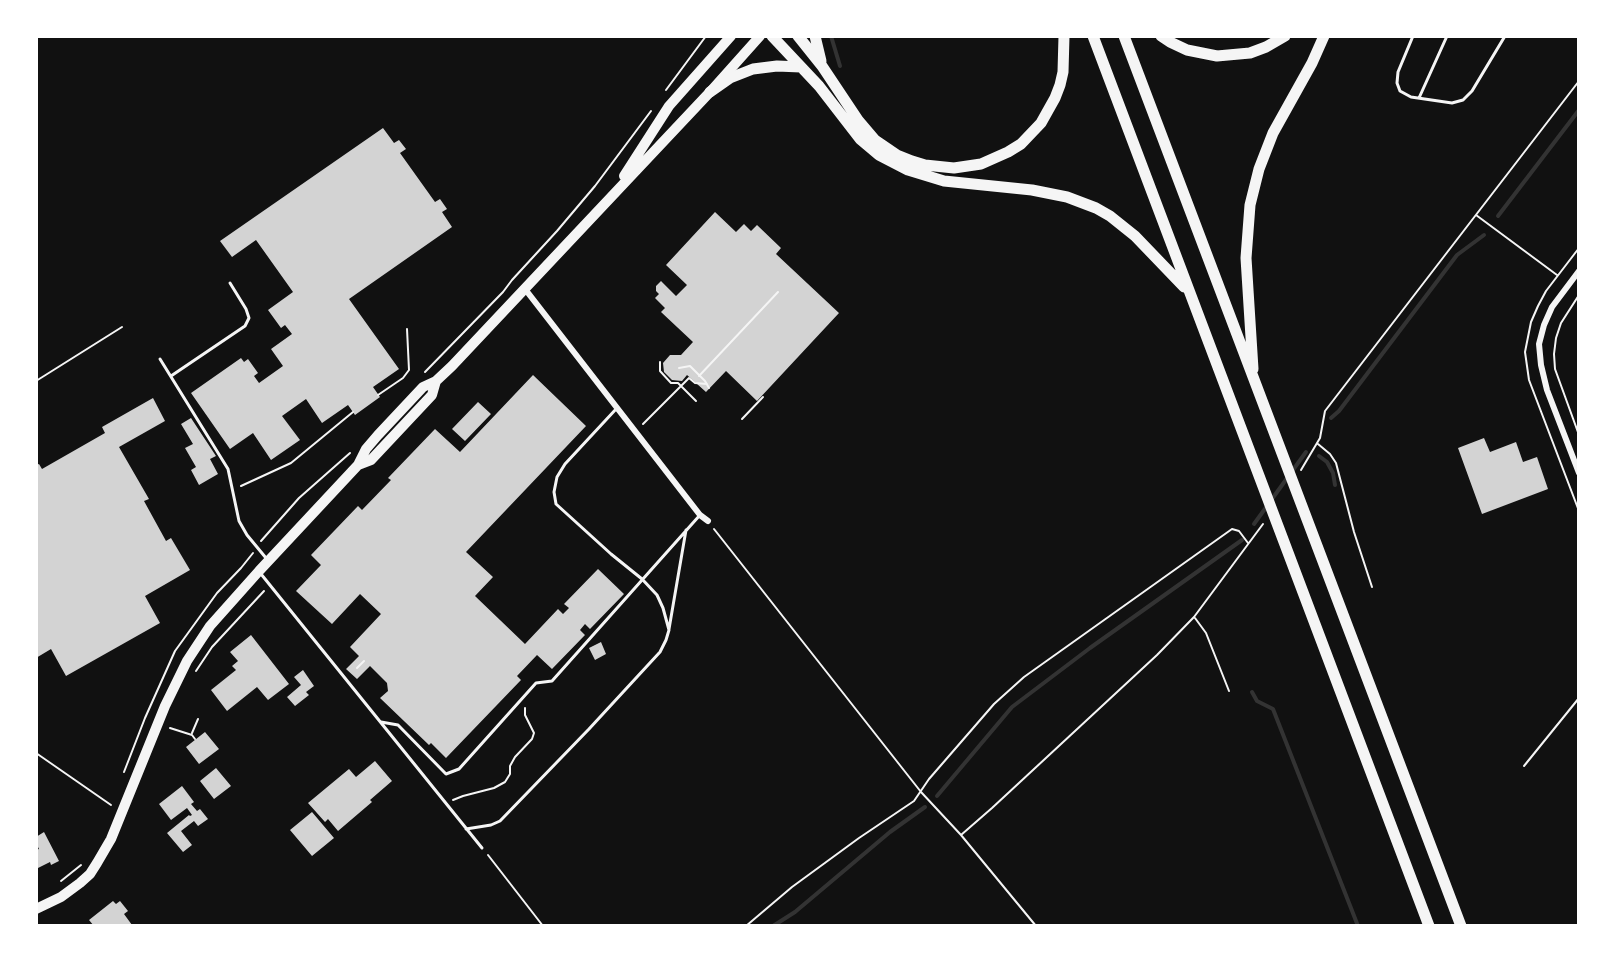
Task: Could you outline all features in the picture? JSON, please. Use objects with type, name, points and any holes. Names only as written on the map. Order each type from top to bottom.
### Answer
[{"type":"highway","points":[[772,36],[825,94],[860,139],[879,155],[908,170],[944,181],[1032,190],[1067,197],[1096,208],[1135,236],[1190,294]]},
{"type":"highway","points":[[798,36],[868,133],[897,155],[940,168],[981,164],[1008,152],[1021,144],[1041,123],[1060,85],[1064,36]]},
{"type":"highway","points":[[815,36],[822,66]]},
{"type":"highway","points":[[1093,36],[1429,926]]},
{"type":"highway","points":[[1124,36],[1461,926]]},
{"type":"highway","points":[[1161,36],[1187,50],[1217,56],[1250,53],[1285,36]]},
{"type":"highway","points":[[1254,381],[1246,258],[1250,205],[1273,133],[1324,36]]},
{"type":"highway","points":[[710,92],[730,78],[753,69],[801,67]]},
{"type":"main road","points":[[612,195],[669,106],[731,36]]},
{"type":"main road","points":[[36,909],[61,897],[90,874],[111,839],[157,725],[187,661],[210,626],[358,465],[378,435],[423,387],[436,381],[525,289],[760,36]]},
{"type":"street","points":[[1579,271],[1552,307],[1539,344],[1547,390],[1579,473]]},
{"type":"street","points":[[525,289],[700,515],[708,521]]},
{"type":"lane","points":[[1413,36],[1401,63],[1397,83],[1402,93],[1445,103],[1463,100],[1472,91],[1505,36]]},
{"type":"lane","points":[[1419,98],[1447,36]]},
{"type":"lane","points":[[171,376],[245,326],[249,318],[246,309],[230,283]]},
{"type":"lane","points":[[160,359],[218,450],[228,469],[239,521],[269,561]]},
{"type":"lane","points":[[618,406],[565,464],[557,477],[554,492],[556,504],[657,595],[669,630]]},
{"type":"lane","points":[[381,722],[398,725],[446,774],[459,769],[536,683],[552,681],[700,515]]},
{"type":"lane","points":[[466,829],[500,821],[660,652],[669,630],[686,530]]},
{"type":"lane","points":[[259,571],[482,848]]},
{"type":"path","points":[[1300,472],[1318,444],[1325,411],[1579,81]]},
{"type":"path","points":[[1476,215],[1569,284]]},
{"type":"path","points":[[699,376],[778,292]]},
{"type":"path","points":[[1579,295],[1561,323],[1554,354],[1555,369],[1579,435]]},
{"type":"path","points":[[36,381],[122,327]]},
{"type":"path","points":[[378,395],[403,378],[409,370],[407,329]]},
{"type":"path","points":[[660,362],[660,371],[671,383],[678,383],[696,401]]},
{"type":"path","points":[[636,430],[689,378],[708,386],[690,366],[679,368]]},
{"type":"path","points":[[742,419],[763,397]]},
{"type":"path","points":[[232,488],[246,485],[291,463],[353,412]]},
{"type":"path","points":[[1547,425],[1579,511]]},
{"type":"path","points":[[1318,444],[1336,463],[1372,587]]},
{"type":"path","points":[[708,521],[921,792],[1036,926]]},
{"type":"path","points":[[961,835],[1157,655],[1194,617],[1264,522]]},
{"type":"path","points":[[746,926],[792,887],[914,801],[929,779],[994,704],[1024,677],[1232,529],[1239,531],[1249,544]]},
{"type":"path","points":[[1194,617],[1206,633],[1229,691]]},
{"type":"path","points":[[357,668],[364,661]]},
{"type":"path","points":[[1524,766],[1579,698]]},
{"type":"path","points":[[463,796],[505,782],[515,757],[534,733],[524,709]]},
{"type":"path","points":[[192,735],[198,719]]},
{"type":"path","points":[[157,725],[192,735],[195,739]]},
{"type":"path","points":[[36,753],[121,813]]},
{"type":"path","points":[[482,848],[543,926]]},
{"type":"building","points":[[383,128],[394,143],[399,140],[406,149],[400,153],[435,202],[440,199],[447,209],[442,212],[452,227],[349,299],[399,369],[373,387],[380,397],[355,415],[348,405],[322,423],[306,399],[282,416],[300,440],[271,460],[253,433],[230,449],[191,393],[241,358],[244,362],[248,359],[258,373],[254,376],[259,383],[283,366],[271,349],[292,334],[285,325],[281,328],[268,310],[293,292],[256,240],[232,257],[220,241]]},
{"type":"building","points":[[715,212],[736,232],[744,224],[751,231],[757,225],[781,248],[776,254],[839,313],[757,401],[726,371],[706,392],[687,375],[682,381],[672,380],[664,372],[663,363],[670,355],[681,355],[693,342],[661,312],[665,308],[655,298],[659,294],[656,286],[661,281],[676,296],[687,285],[666,265]]},
{"type":"building","points":[[533,375],[586,426],[466,552],[493,577],[475,596],[525,644],[558,609],[563,614],[569,608],[564,604],[598,569],[624,594],[590,629],[585,624],[580,630],[585,635],[552,669],[537,655],[517,676],[521,680],[446,758],[380,698],[388,691],[387,683],[370,666],[357,679],[346,669],[359,656],[350,647],[381,614],[360,594],[332,624],[296,591],[321,565],[311,555],[358,506],[362,510],[435,429],[460,452]]},
{"type":"building","points":[[153,398],[165,421],[119,447],[149,499],[144,501],[166,541],[171,538],[190,570],[145,596],[160,623],[66,676],[51,649],[36,658],[36,465],[39,464],[42,469],[105,433],[102,427]]},
{"type":"building","points":[[478,402],[491,414],[465,441],[452,429]]},
{"type":"building","points":[[191,418],[216,456],[210,459],[218,474],[199,485],[191,470],[196,467],[185,448],[193,444],[181,424]]},
{"type":"building","points":[[1484,438],[1490,452],[1516,442],[1523,462],[1537,457],[1548,489],[1482,514],[1458,448]]},
{"type":"building","points":[[251,635],[289,684],[268,700],[257,687],[227,711],[211,690],[236,670],[232,666],[238,661],[230,652]]},
{"type":"building","points":[[601,642],[606,654],[595,660],[589,648]]},
{"type":"building","points":[[303,670],[314,686],[306,692],[309,695],[295,706],[287,697],[301,685],[294,677]]},
{"type":"building","points":[[205,732],[219,749],[199,764],[186,747]]},
{"type":"building","points":[[375,761],[392,781],[338,831],[308,803],[349,769],[356,777]]},
{"type":"building","points":[[216,768],[231,786],[214,799],[200,781]]},
{"type":"building","points":[[182,786],[194,802],[191,804],[208,819],[198,826],[194,821],[181,831],[192,845],[183,852],[167,833],[192,815],[187,808],[171,820],[159,804]]},
{"type":"building","points":[[312,812],[334,838],[312,856],[290,830]]},
{"type":"building","points":[[44,832],[59,861],[36,869],[36,850],[39,849],[36,837]]},
{"type":"building","points":[[113,901],[116,904],[120,901],[128,911],[124,914],[132,925],[94,926],[89,920]]},
{"type":"waterway","points":[[831,36],[840,66]]},
{"type":"waterway","points":[[1498,216],[1579,110]]},
{"type":"waterway","points":[[1331,418],[1457,255],[1484,235]]},
{"type":"waterway","points":[[1272,499],[1306,452]]},
{"type":"waterway","points":[[1319,456],[1327,462],[1335,485]]},
{"type":"waterway","points":[[1254,524],[1267,506]]},
{"type":"waterway","points":[[937,796],[1012,707],[1242,540]]},
{"type":"waterway","points":[[1252,692],[1257,701],[1273,709],[1358,926]]},
{"type":"waterway","points":[[773,926],[795,912],[890,832],[925,807]]}]
